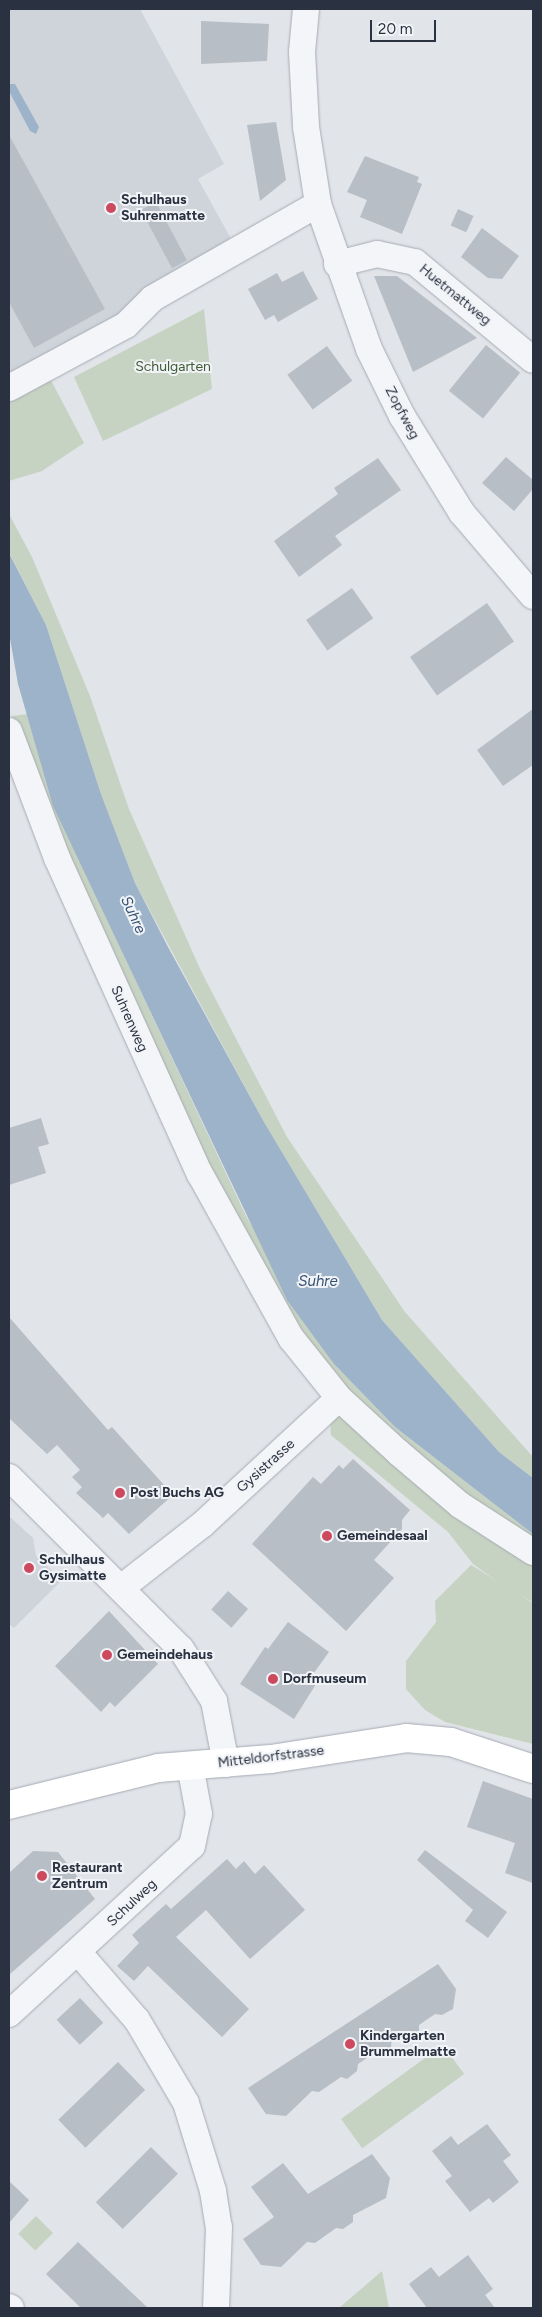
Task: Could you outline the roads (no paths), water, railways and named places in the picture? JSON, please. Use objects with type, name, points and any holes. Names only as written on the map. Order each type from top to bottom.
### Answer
[{"type":"main road","name":"Mitteldorfstrasse","points":[[9,1805],[100,1780],[190,1765],[226,1764],[427,1738],[451,1742],[533,1769]]},
{"type":"street","name":"Zopfweg","points":[[306,9],[302,52],[306,127],[318,204],[337,264],[369,350],[402,416],[462,513],[533,596]]},
{"type":"street","points":[[9,388],[126,325],[153,298],[318,204]]},
{"type":"street","name":"Huetmattweg","points":[[337,264],[377,254],[415,262],[533,360]]},
{"type":"street","name":"Suhrenweg","points":[[9,731],[58,858],[131,1025],[200,1174],[268,1298],[302,1353],[339,1398]]},
{"type":"street","points":[[339,1398],[460,1505],[533,1552]]},
{"type":"street","name":"Gysistrasse","points":[[121,1588],[203,1524],[339,1398]]},
{"type":"street","points":[[9,1477],[181,1649],[202,1678],[222,1725],[226,1764]]},
{"type":"street","name":"Schulweg","points":[[9,2014],[192,1846],[199,1814],[190,1765]]},
{"type":"street","points":[[78,1952],[137,2020],[186,2103],[213,2191],[219,2227],[216,2308]]},
{"type":"water","points":[[9,84],[15,84],[39,127],[36,134],[30,131],[9,91]]},
{"type":"water","name":"Suhre","points":[[9,553],[46,625],[101,794],[135,883],[168,947],[264,1122],[382,1320],[499,1452],[533,1478],[533,1534],[395,1427],[334,1364],[287,1300],[53,806],[18,684],[9,633]]},
{"type":"place","name":"Schulhaus Suhrenmatte","points":[[111,208]]},
{"type":"place","name":"Post Buchs AG","points":[[120,1493]]},
{"type":"place","name":"Gemeindesaal","points":[[327,1536]]},
{"type":"place","name":"Schulhaus Gysimatte","points":[[29,1568]]},
{"type":"place","name":"Gemeindehaus","points":[[107,1655]]},
{"type":"place","name":"Dorfmuseum","points":[[273,1679]]},
{"type":"place","name":"Restaurant Zentrum","points":[[42,1876]]},
{"type":"place","name":"Kindergarten Brummelmatte","points":[[350,2044]]},
{"type":"park label","name":"Schulgarten","points":[[173,367]]}]
